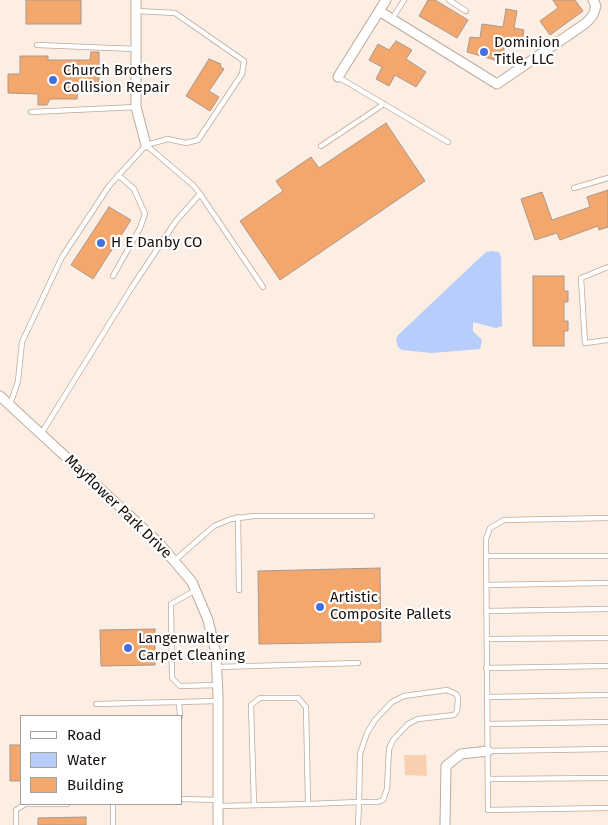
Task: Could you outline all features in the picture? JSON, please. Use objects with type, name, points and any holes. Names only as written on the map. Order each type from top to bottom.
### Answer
[{"type":"street","points":[[136,0],[136,108],[146,145]]},
{"type":"street","points":[[338,77],[386,0]]},
{"type":"street","points":[[379,12],[497,84],[586,23],[593,15],[596,6],[594,0]]},
{"type":"street","name":"Mayflower Park Drive","points":[[0,396],[158,542],[192,582],[208,620],[218,685],[218,825]]},
{"type":"street","points":[[445,825],[446,766],[461,754],[488,751]]},
{"type":"lane","points":[[392,19],[404,0]]},
{"type":"lane","points":[[449,0],[466,11]]},
{"type":"lane","points":[[10,404],[18,380],[22,342],[62,258],[109,186],[146,145],[168,139],[186,143],[198,140],[242,74],[244,61],[175,13],[136,11]]},
{"type":"lane","points":[[37,44],[136,50]]},
{"type":"lane","points":[[338,77],[448,142]]},
{"type":"lane","points":[[321,146],[384,104]]},
{"type":"lane","points":[[31,112],[136,108]]},
{"type":"lane","points":[[146,145],[194,186],[263,287]]},
{"type":"lane","points":[[113,276],[140,228],[145,214],[134,189],[118,175]]},
{"type":"lane","points":[[574,188],[608,178]]},
{"type":"lane","points":[[41,434],[132,287],[176,221],[200,194]]},
{"type":"lane","points":[[608,268],[581,278],[585,343],[608,340]]},
{"type":"lane","points":[[174,561],[214,526],[238,517],[372,516]]},
{"type":"lane","points":[[238,517],[239,590]]},
{"type":"lane","points":[[608,518],[500,520],[487,532],[486,556],[488,810],[608,808]]},
{"type":"lane","points":[[486,556],[608,556]]},
{"type":"lane","points":[[486,585],[608,583]]},
{"type":"lane","points":[[196,590],[171,604],[172,678],[180,686],[218,685]]},
{"type":"lane","points":[[486,611],[608,609]]},
{"type":"lane","points":[[487,639],[608,638]]},
{"type":"lane","points":[[216,667],[358,663]]},
{"type":"lane","points":[[486,668],[608,666]]},
{"type":"lane","points":[[182,800],[254,805],[359,802],[378,802],[386,795],[388,749],[398,734],[408,724],[418,719],[454,715],[457,711],[458,698],[456,694],[447,690],[404,696],[383,710],[363,742],[360,754],[359,802],[358,825]]},
{"type":"lane","points":[[487,697],[608,695]]},
{"type":"lane","points":[[96,704],[179,702],[218,698]]},
{"type":"lane","points":[[254,805],[251,705],[260,698],[298,698],[304,701],[306,706],[308,804]]},
{"type":"lane","points":[[179,702],[180,715]]},
{"type":"lane","points":[[488,724],[608,722]]},
{"type":"lane","points":[[488,751],[608,750]]},
{"type":"lane","points":[[488,778],[608,778]]},
{"type":"lane","points":[[16,825],[16,810],[24,805]]},
{"type":"lane","points":[[113,805],[113,825]]},
{"type":"shaded area","points":[[404,755],[426,755],[427,776],[405,775]]},
{"type":"water","points":[[486,252],[499,252],[501,257],[502,326],[496,328],[473,322],[473,331],[482,340],[480,349],[432,353],[402,350],[398,347],[396,340],[398,335]]},
{"type":"building","points":[[26,0],[81,0],[81,24],[26,24]]},
{"type":"building","points":[[428,0],[435,0],[468,20],[457,38],[419,16]]},
{"type":"building","points":[[553,0],[575,0],[583,11],[550,35],[540,21],[558,8]]},
{"type":"building","points":[[506,9],[517,11],[514,28],[524,30],[522,43],[505,42],[502,62],[467,52],[470,37],[480,38],[482,24],[503,27]]},
{"type":"building","points":[[396,41],[412,50],[406,59],[426,72],[416,87],[395,75],[389,86],[376,79],[382,67],[369,60],[378,44],[389,50]]},
{"type":"building","name":"Church Brothers Collision Repair","points":[[91,52],[99,52],[99,86],[92,86],[92,90],[78,89],[77,99],[50,99],[47,105],[38,105],[38,94],[8,93],[8,74],[20,74],[20,56],[48,56],[48,60],[90,60]]},
{"type":"building","points":[[209,59],[221,64],[220,66],[224,69],[209,91],[219,97],[210,111],[186,96]]},
{"type":"building","points":[[386,123],[425,181],[280,280],[240,221],[283,191],[276,181],[311,157],[319,168]]},
{"type":"building","points":[[608,190],[608,227],[599,230],[598,226],[560,240],[557,233],[535,240],[521,199],[542,192],[552,220],[590,207],[587,197]]},
{"type":"building","name":"H E Danby CO","points":[[109,207],[131,220],[93,279],[71,265]]},
{"type":"building","points":[[533,276],[564,276],[564,291],[568,291],[568,302],[564,302],[564,321],[568,321],[568,331],[564,331],[564,346],[533,346]]},
{"type":"building","name":"Artistic Composite Pallets","points":[[380,568],[381,642],[259,644],[258,571]]},
{"type":"building","name":"Langenwalter Carpet Cleaning","points":[[155,629],[155,665],[101,666],[100,630]]},
{"type":"building","points":[[10,745],[20,745],[20,781],[10,781]]},
{"type":"building","points":[[86,817],[86,825],[38,825],[38,818]]},
{"type":"place","name":"Dominion Title, LLC","points":[[484,52]]},
{"type":"place","name":"Church Brothers Collision Repair","points":[[53,80]]},
{"type":"place","name":"H E Danby CO","points":[[101,243]]},
{"type":"place","name":"Artistic Composite Pallets","points":[[320,607]]},
{"type":"place","name":"Langenwalter Carpet Cleaning","points":[[128,648]]}]
